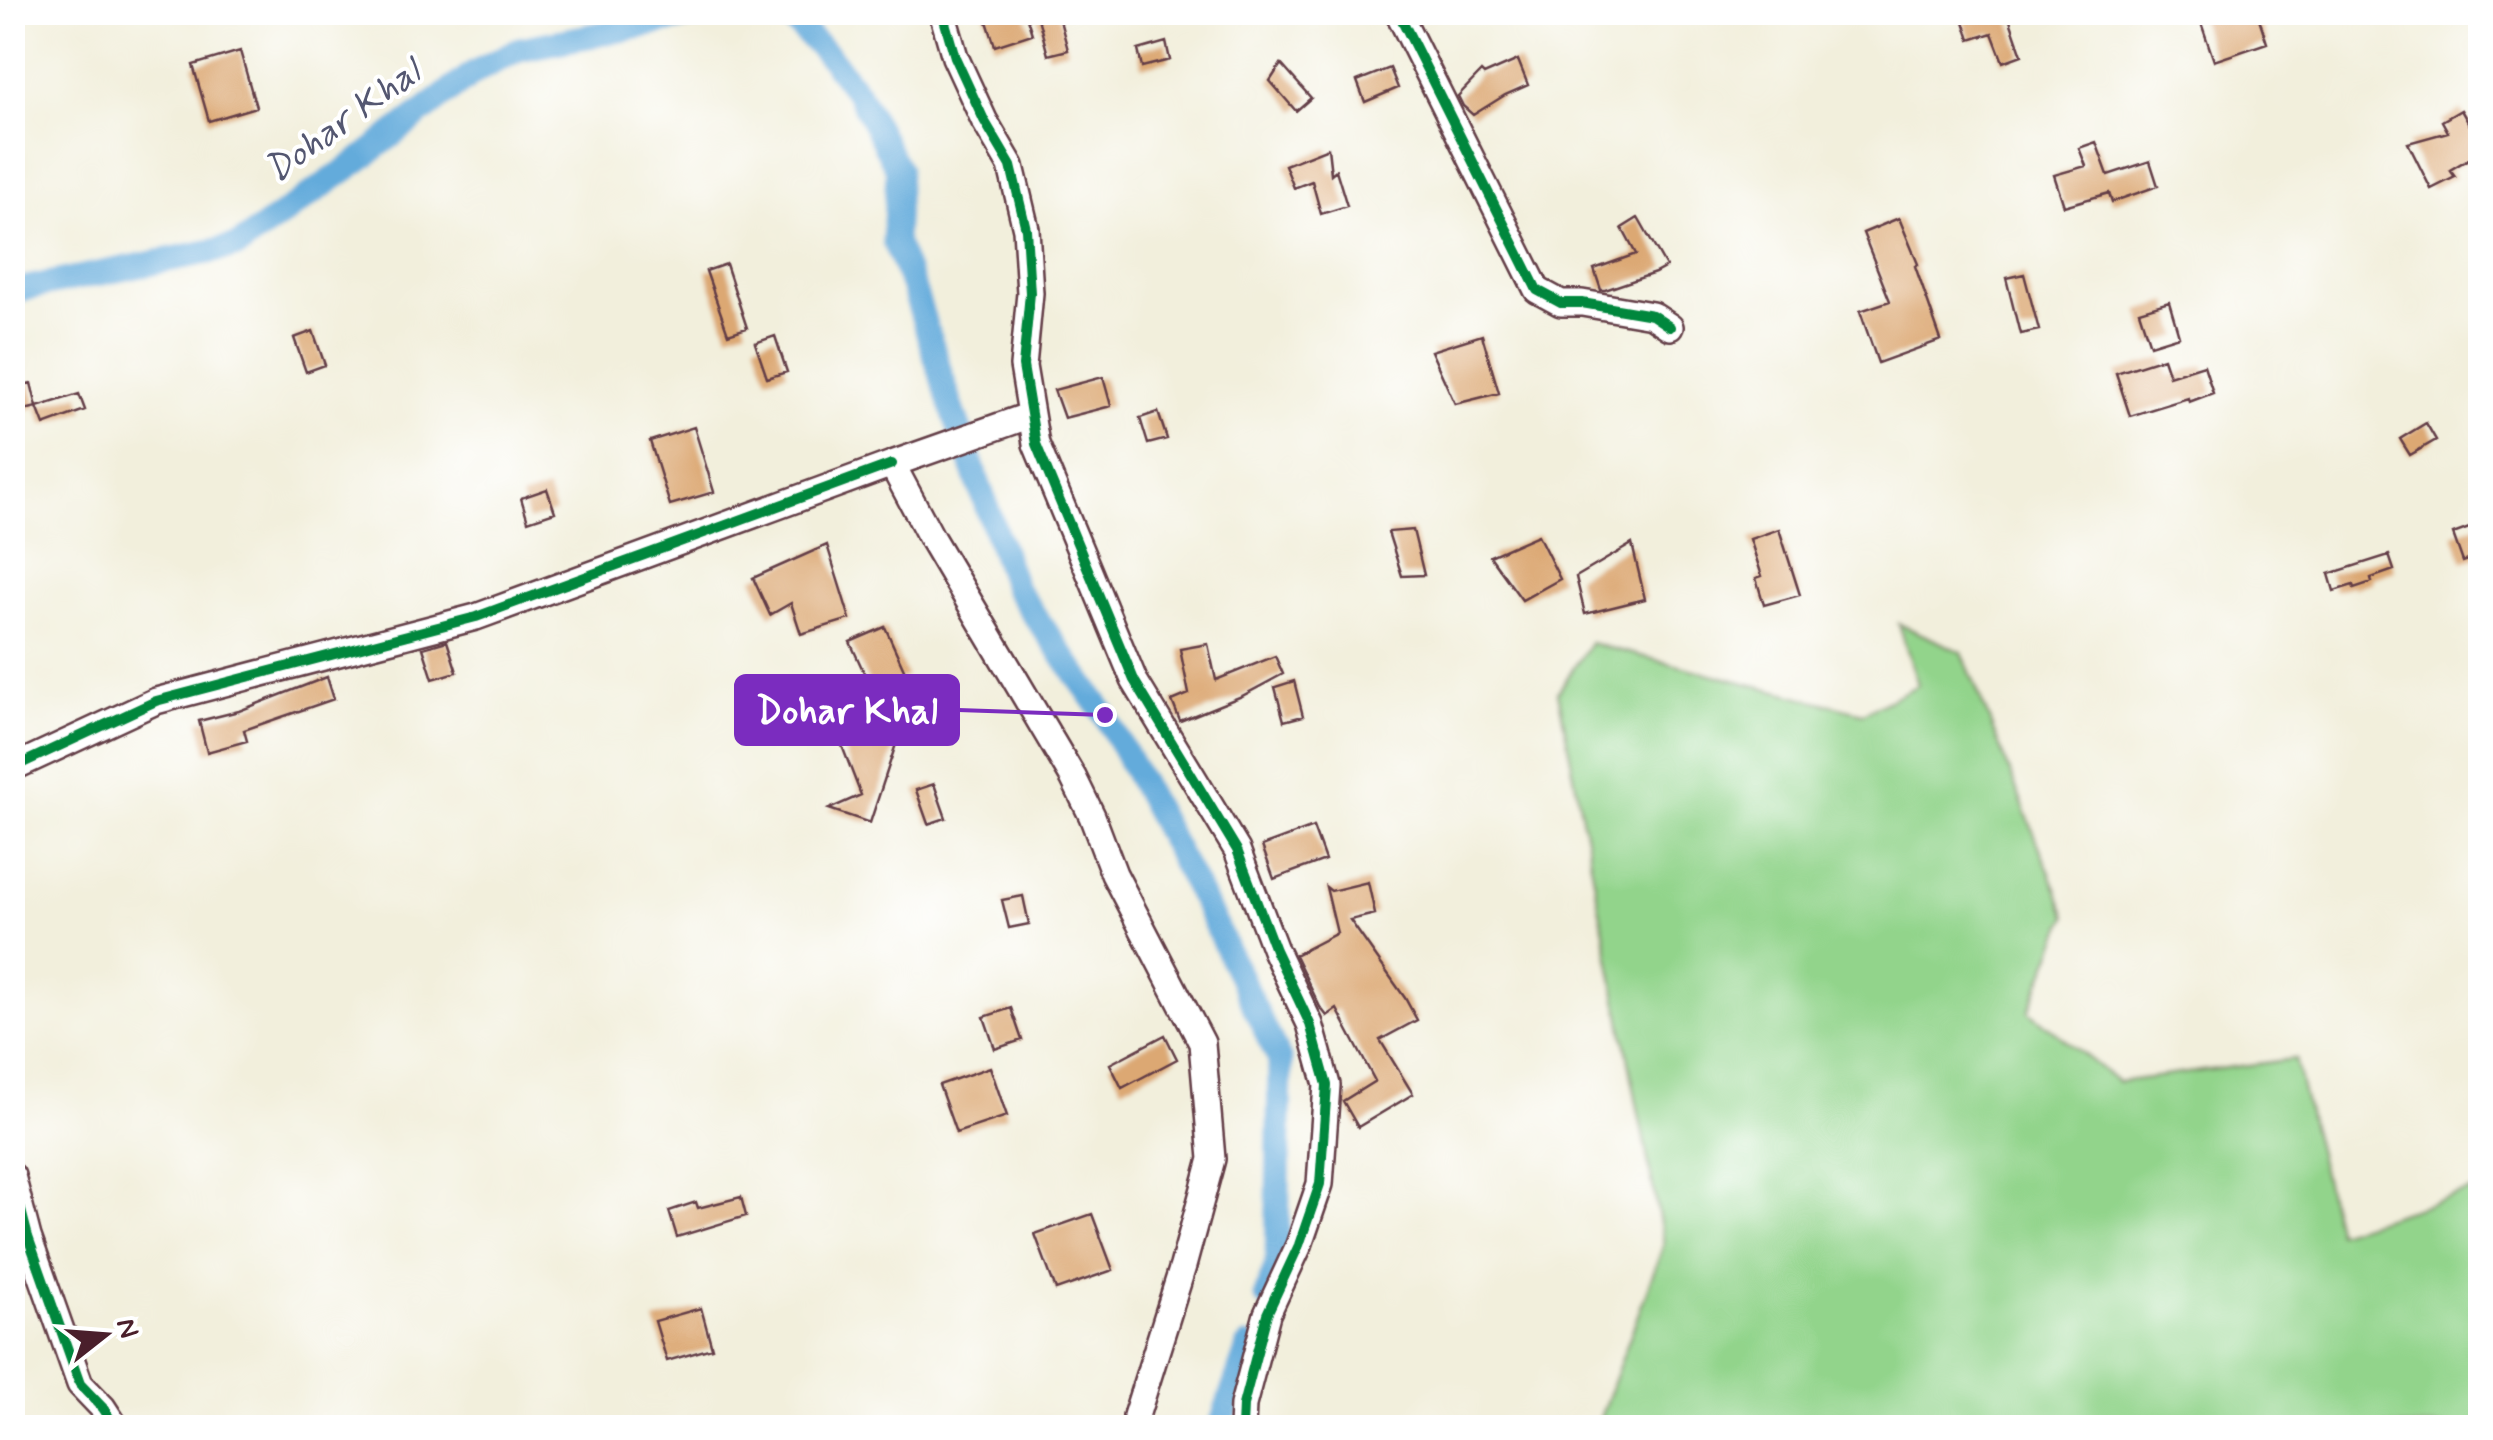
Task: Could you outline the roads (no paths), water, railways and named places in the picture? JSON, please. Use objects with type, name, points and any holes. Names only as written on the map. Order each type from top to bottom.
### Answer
[{"type":"street","points":[[942,12],[955,57],[1011,166],[1026,229],[1030,293],[1023,366],[1036,444],[1134,680],[1237,850],[1275,950],[1310,1024],[1327,1085],[1320,1184],[1299,1246],[1268,1314],[1244,1405],[1242,1428]]},
{"type":"street","points":[[1398,12],[1537,290],[1561,304],[1582,303],[1652,315],[1670,327]]},
{"type":"street","points":[[12,768],[156,700],[476,617],[1031,415]]},
{"type":"street","points":[[892,464],[1073,777],[1114,874],[1202,1043],[1212,1158],[1136,1416],[1136,1428]]},
{"type":"street","points":[[12,1176],[28,1237],[80,1384],[104,1408],[116,1428]]},
{"type":"waterway","name":"Dohar Khal","points":[[12,291],[238,246],[475,72],[519,49],[717,12]]},
{"type":"waterway","name":"Dohar Khal","points":[[784,12],[829,56],[859,95],[898,170],[894,241],[1015,588],[1105,715],[1211,916],[1280,1061],[1277,1264],[1266,1295]]},
{"type":"waterway","name":"Dohar Khal","points":[[1220,1428],[1248,1347]]},
{"type":"place","name":"Dohar Khal","points":[[1105,715]]}]
